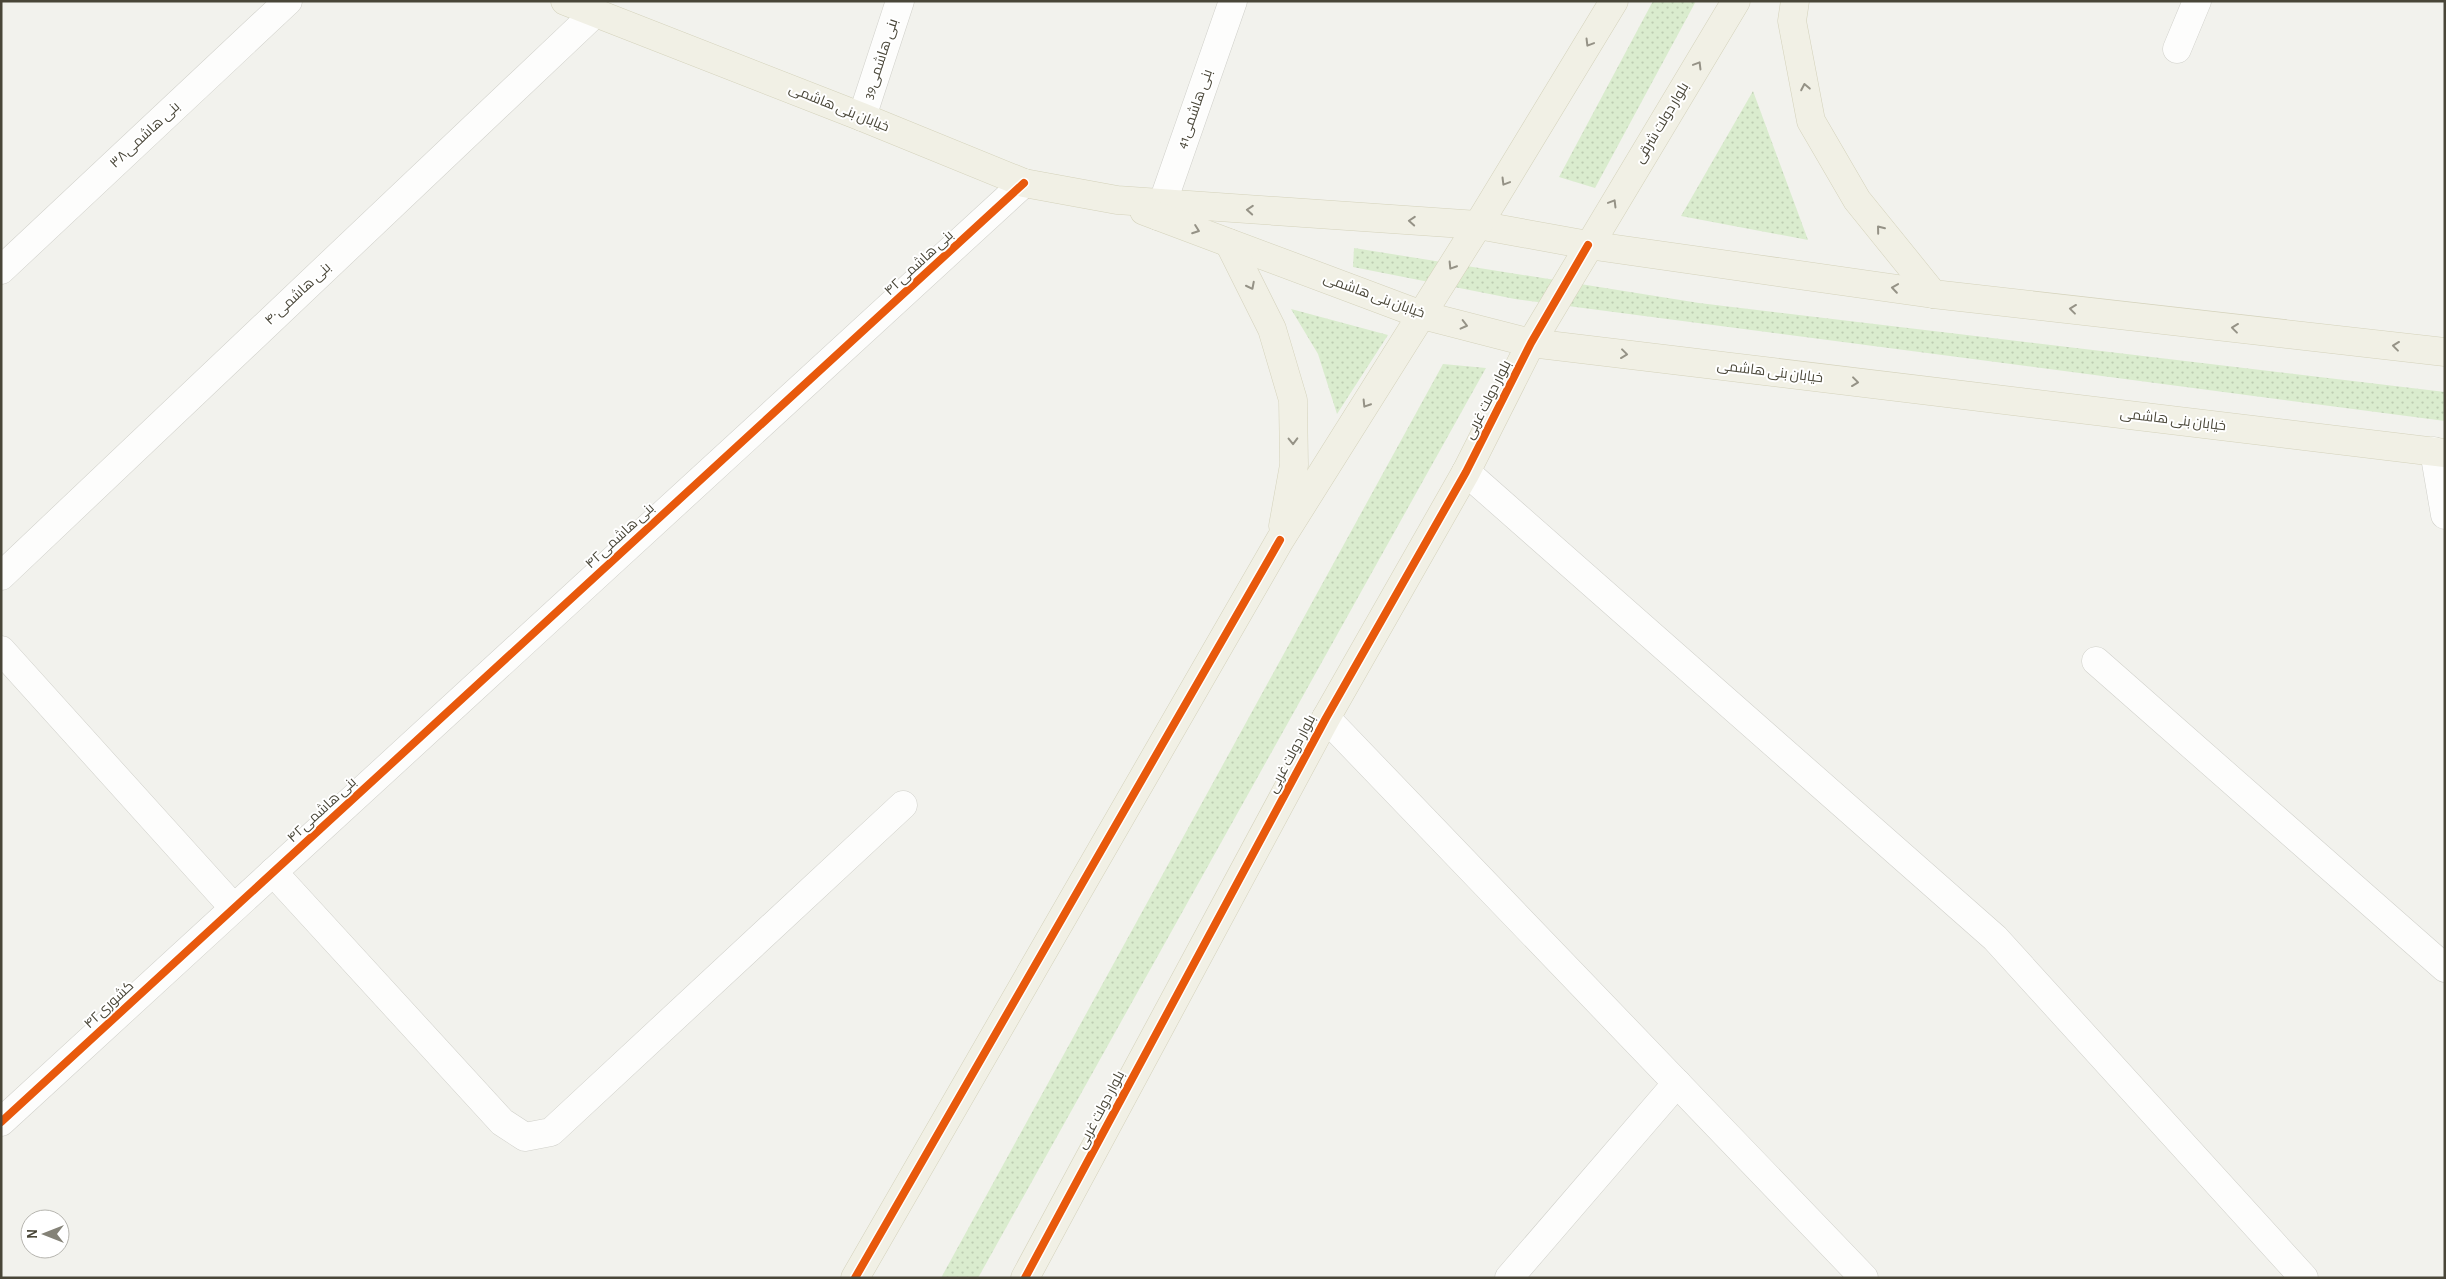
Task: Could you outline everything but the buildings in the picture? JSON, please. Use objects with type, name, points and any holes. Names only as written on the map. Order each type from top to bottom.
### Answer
[{"type":"main road","name":"خیابان بنی هاشمی","points":[[565,1],[862,117],[1024,183],[1118,200],[1160,210],[1478,225],[1588,245],[1933,294],[2445,352]]},
{"type":"main road","points":[[855,1278],[1280,540],[1478,225],[1614,1]]},
{"type":"main road","name":"بلوار دولت شرقی","points":[[1588,245],[1736,1]]},
{"type":"main road","points":[[1795,1],[1792,21],[1811,121],[1857,200],[1933,294]]},
{"type":"main road","name":"خیابان بنی هاشمی","points":[[1160,210],[1228,243],[1422,315],[1531,343],[2439,452]]},
{"type":"main road","points":[[1228,243],[1272,329],[1293,400],[1294,465],[1280,540]]},
{"type":"main road","name":"بلوار دولت غربی","points":[[1025,1278],[1326,718],[1466,472],[1531,343],[1588,245]]},
{"type":"street","name":"بنی هاشمی۳۸","points":[[1,270],[288,1]]},
{"type":"street","name":"بنی هاشمی39","points":[[862,117],[900,1]]},
{"type":"street","name":"بنی هاشمی41","points":[[1160,210],[1233,1]]},
{"type":"street","points":[[2177,49],[2197,1]]},
{"type":"street","name":"بنی هاشمی۴۰","points":[[1,576],[595,13]]},
{"type":"street","name":"بنی هاشمی۴۲","points":[[233,907],[1024,183]]},
{"type":"street","points":[[2439,452],[2445,515]]},
{"type":"street","points":[[1466,472],[1995,938],[2294,1274]]},
{"type":"street","points":[[1,650],[233,907]]},
{"type":"street","points":[[2096,661],[2445,968]]},
{"type":"street","points":[[1326,718],[1864,1278]]},
{"type":"street","points":[[273,872],[502,1122],[525,1137],[551,1132],[904,805]]},
{"type":"street","name":"کشوری۴۲","points":[[1,1122],[233,907]]},
{"type":"street","points":[[1509,1278],[1677,1083]]},
{"type":"green space","points":[[1653,1],[1696,1],[1595,188],[1559,177]]},
{"type":"green space","points":[[1753,91],[1808,240],[1681,216]]},
{"type":"green space","points":[[1354,248],[1699,303],[2445,392],[2445,421],[1515,299],[1353,267]]},
{"type":"green space","points":[[1291,309],[1388,335],[1337,414],[1318,354]]},
{"type":"green space","points":[[1443,364],[1486,368],[978,1278],[941,1278]]},
{"type":"cycle path","points":[[1,1122],[1024,183]]},
{"type":"cycle path","points":[[1025,1278],[1326,718],[1466,472],[1531,343],[1588,245]]},
{"type":"cycle path","points":[[855,1278],[1280,540]]}]
